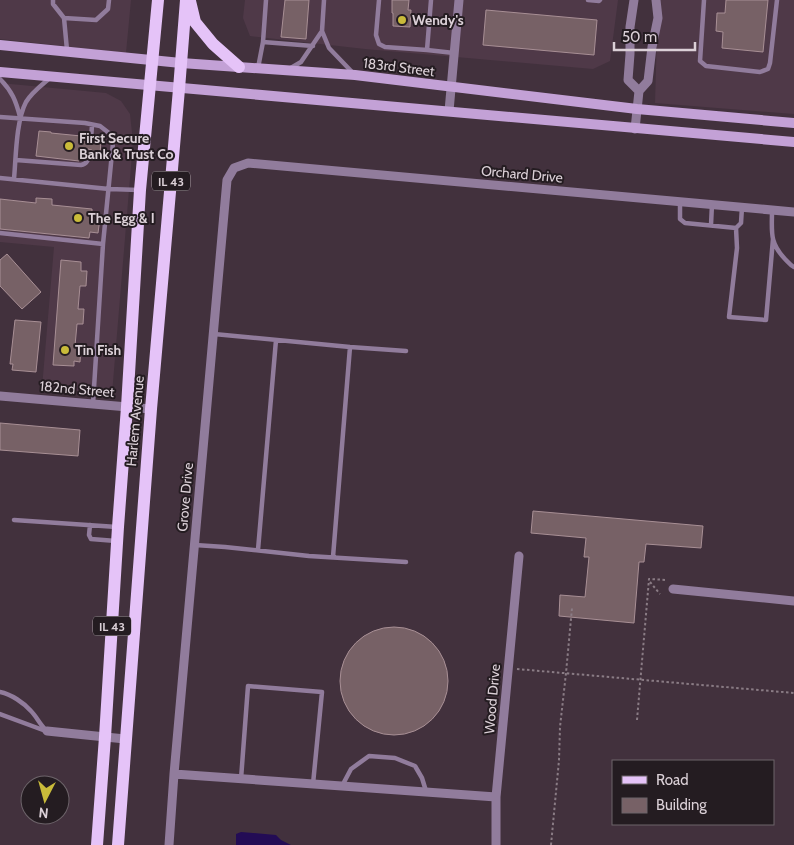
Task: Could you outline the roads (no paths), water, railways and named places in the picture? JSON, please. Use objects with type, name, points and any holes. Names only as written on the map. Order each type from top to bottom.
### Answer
[{"type":"main road","name":"Harlem Avenue","points":[[97,845],[118,527],[128,407],[140,190],[158,0]]},
{"type":"main road","name":"Harlem Avenue","points":[[118,845],[151,409],[186,0]]},
{"type":"main road","points":[[190,0],[195,22],[213,44],[239,67]]},
{"type":"street","points":[[449,112],[459,0]]},
{"type":"street","points":[[634,0],[630,27],[628,80],[639,91]]},
{"type":"street","points":[[635,129],[639,91],[648,80],[658,18],[656,0]]},
{"type":"street","name":"183rd Street","points":[[0,45],[182,63],[355,75],[637,109],[794,123]]},
{"type":"street","points":[[0,72],[794,142]]},
{"type":"street","name":"Orchard Drive","points":[[248,163],[794,212]]},
{"type":"street","name":"Grove Drive","points":[[169,845],[227,180],[234,168],[248,163]]},
{"type":"street","name":"182nd Street","points":[[0,396],[151,409]]},
{"type":"street","name":"Wood Drive","points":[[496,845],[496,797],[519,556]]},
{"type":"street","points":[[673,585],[794,601]]},
{"type":"street","points":[[46,731],[125,739]]},
{"type":"street","points":[[174,774],[496,797]]},
{"type":"lane","points":[[53,0],[53,4],[64,18],[67,52]]},
{"type":"lane","points":[[64,18],[96,20],[108,9],[109,0]]},
{"type":"lane","points":[[258,68],[263,42],[266,0]]},
{"type":"lane","points":[[324,0],[322,31],[329,48],[355,75]]},
{"type":"lane","points":[[379,0],[376,35],[379,44],[385,47],[454,53]]},
{"type":"lane","points":[[427,50],[431,0]]},
{"type":"lane","points":[[588,0],[600,0]]},
{"type":"lane","points":[[704,0],[700,61],[706,66],[760,72],[768,69],[770,63],[776,0]]},
{"type":"lane","points":[[287,70],[301,62],[322,31]]},
{"type":"lane","points":[[263,42],[313,46]]},
{"type":"lane","points":[[14,179],[20,119],[26,102],[52,76]]},
{"type":"lane","points":[[0,79],[12,94],[20,119]]},
{"type":"lane","points":[[0,117],[100,126],[109,133],[113,143],[103,244],[93,404]]},
{"type":"lane","points":[[91,140],[92,125]]},
{"type":"lane","points":[[16,160],[81,165],[88,161],[89,153]]},
{"type":"lane","points":[[0,178],[109,189],[140,190]]},
{"type":"lane","points":[[680,202],[679,216],[685,223],[736,228]]},
{"type":"lane","points":[[711,225],[712,204]]},
{"type":"lane","points":[[742,207],[741,223],[736,228],[737,248],[729,317],[766,320],[773,239],[772,210]]},
{"type":"lane","points":[[0,233],[103,244]]},
{"type":"lane","points":[[773,239],[777,250],[794,267]]},
{"type":"lane","points":[[214,334],[406,351]]},
{"type":"lane","points":[[258,550],[276,340]]},
{"type":"lane","points":[[333,557],[350,347]]},
{"type":"lane","points":[[14,520],[118,527]]},
{"type":"lane","points":[[90,525],[89,535],[91,539],[118,541]]},
{"type":"lane","points":[[194,545],[406,562]]},
{"type":"lane","points":[[241,779],[248,686],[322,692],[313,784]]},
{"type":"lane","points":[[0,692],[6,693],[19,701],[32,712],[46,731]]},
{"type":"lane","points":[[0,714],[46,731]]},
{"type":"lane","points":[[342,786],[351,769],[370,756],[396,758],[415,766],[422,778],[426,792]]},
{"type":"place","name":"Wendy's","points":[[402,20]]},
{"type":"place","name":"First Secure Bank & Trust Co","points":[[69,146]]},
{"type":"place","name":"The Egg & I","points":[[78,218]]},
{"type":"place","name":"Tin Fish","points":[[65,350]]}]
